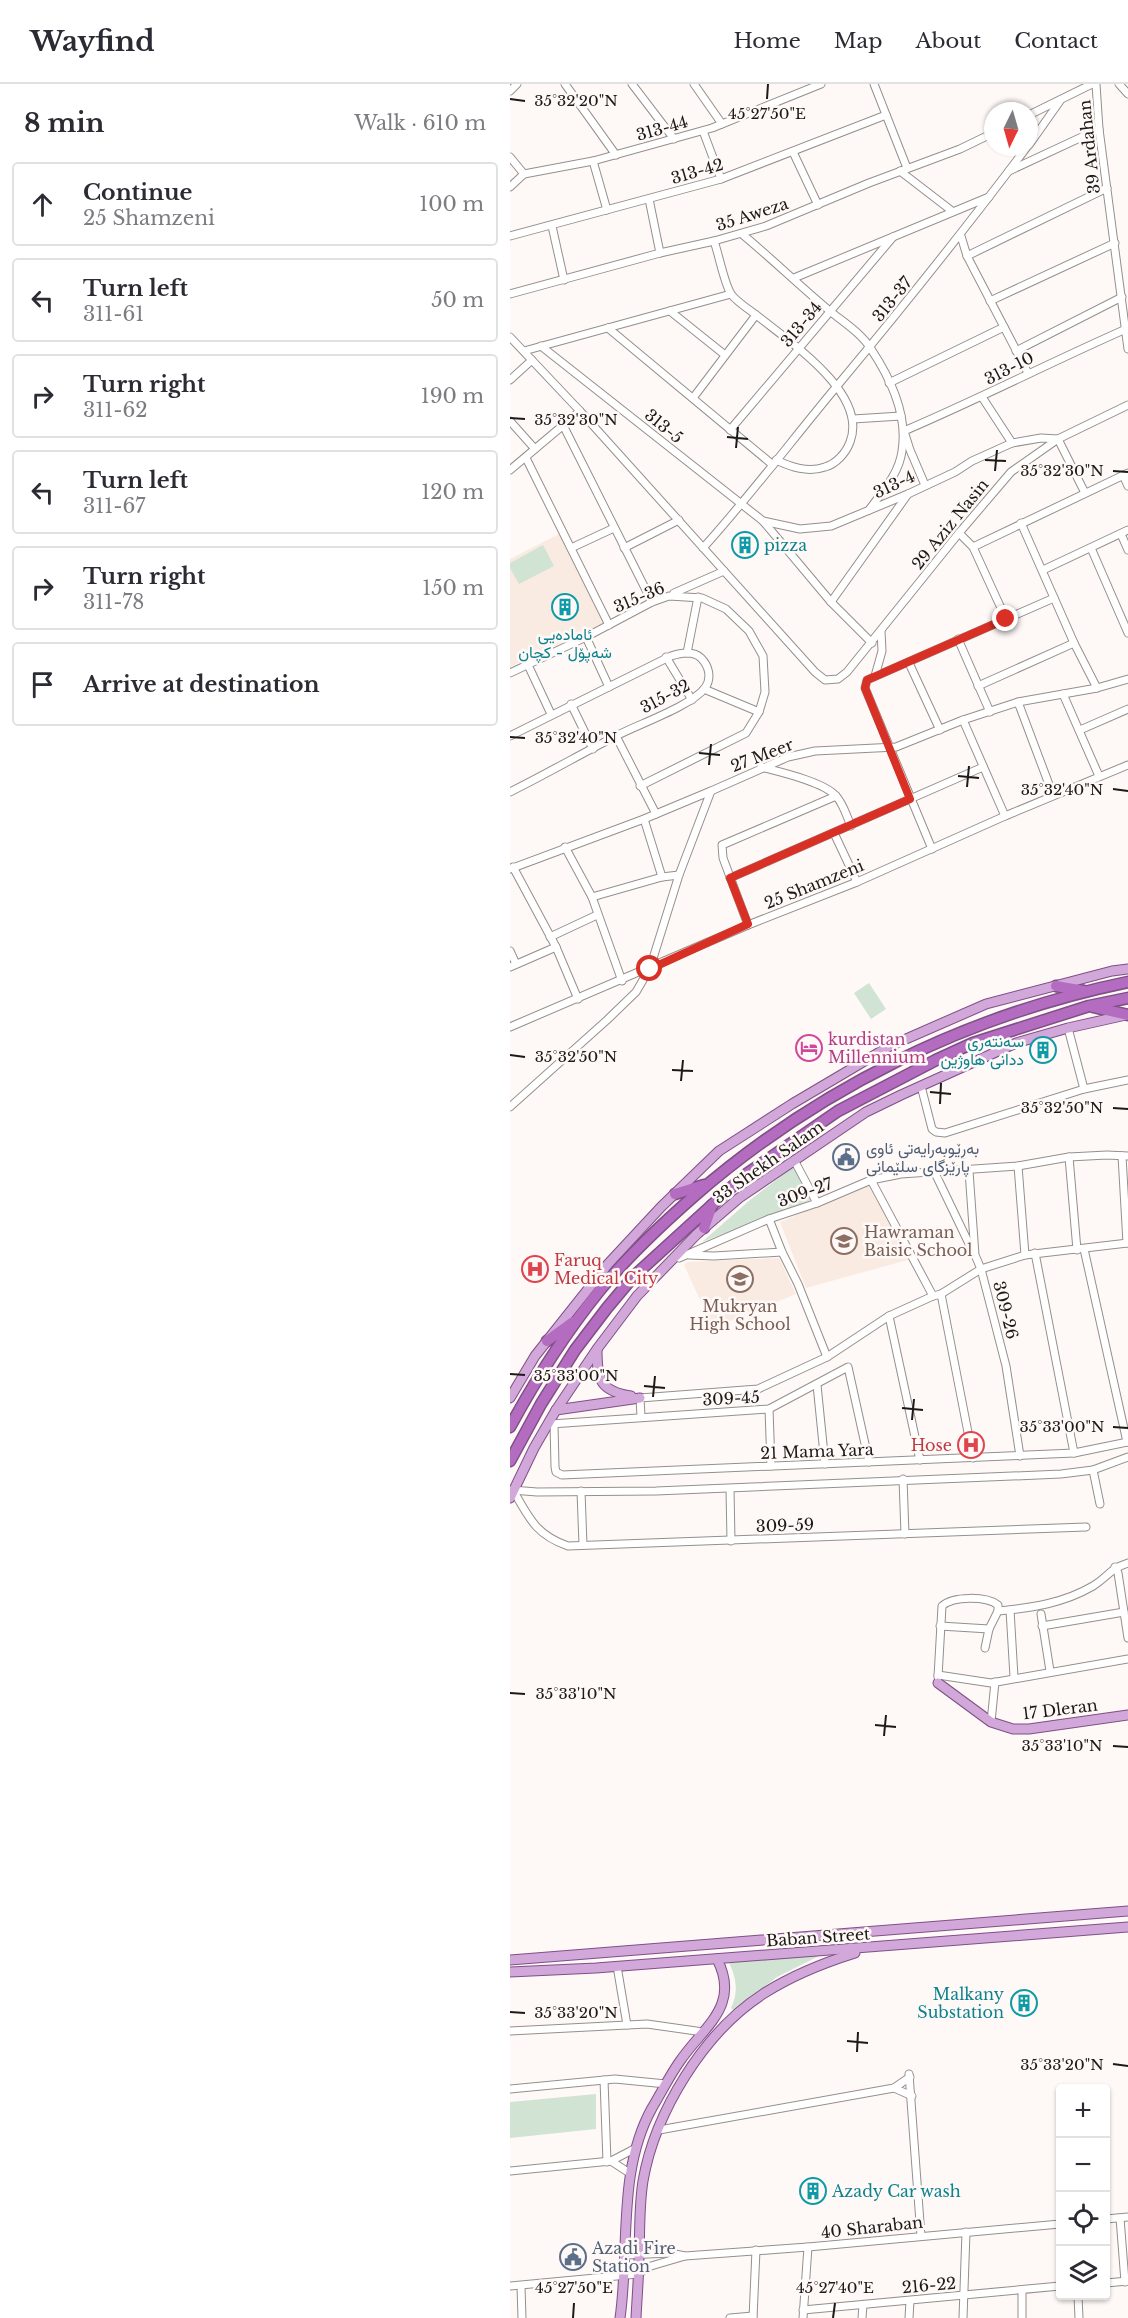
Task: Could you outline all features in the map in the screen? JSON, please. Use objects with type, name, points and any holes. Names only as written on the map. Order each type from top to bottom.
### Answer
[{"type":"highway","points":[[510,1426],[528,1394],[580,1317],[642,1245],[734,1162],[784,1126],[901,1058],[977,1026],[1088,991],[1128,982]]},
{"type":"highway","points":[[1056,986],[1088,991]]},
{"type":"highway","points":[[510,1461],[541,1404],[575,1350],[607,1308],[633,1277],[745,1175],[838,1111],[973,1043],[1089,1006],[1128,998]]},
{"type":"highway","points":[[1089,1006],[1128,1015]]},
{"type":"highway","points":[[901,1058],[900,1069],[909,1074]]},
{"type":"highway","points":[[878,1071],[886,1074],[889,1079],[887,1085]]},
{"type":"highway","points":[[675,1194],[710,1183]]},
{"type":"highway","points":[[704,1228],[714,1201]]},
{"type":"highway","points":[[547,1341],[580,1317]]},
{"type":"main road","points":[[510,1398],[535,1356],[608,1264],[719,1151],[792,1104],[890,1046],[986,1004],[1128,969]]},
{"type":"main road","name":"33 Shekh Salam","points":[[511,1494],[551,1424],[556,1410],[597,1349],[637,1296],[704,1228],[739,1198],[866,1112],[921,1086],[1016,1043],[1068,1028],[1128,1015]]},
{"type":"main road","points":[[597,1349],[598,1374],[604,1385],[616,1393],[640,1398]]},
{"type":"main road","points":[[556,1410],[640,1398]]},
{"type":"main road","name":"17 Dleran","points":[[938,1679],[991,1722],[1013,1729],[1029,1729],[1128,1715]]},
{"type":"main road","points":[[510,1959],[1128,1911]]},
{"type":"main road","points":[[1032,1917],[1029,1926],[1034,1935]]},
{"type":"main road","points":[[1000,1920],[1008,1926],[1008,1932],[1003,1937]]},
{"type":"main road","name":"Baban Street","points":[[510,1972],[596,1968],[1128,1927]]},
{"type":"main road","points":[[636,2318],[640,2201],[644,2178],[659,2130],[675,2094],[689,2071],[710,2042],[726,2025],[764,1993],[828,1961],[867,1948]]},
{"type":"main road","points":[[616,1951],[617,1966]]},
{"type":"main road","points":[[596,1953],[598,1960],[596,1968]]},
{"type":"main road","points":[[621,2318],[631,2174],[636,2148],[645,2123],[679,2062],[717,2016],[724,1998],[724,1977],[717,1959]]},
{"type":"main road","points":[[679,2062],[689,2071]]},
{"type":"street","points":[[510,91],[517,84]]},
{"type":"street","points":[[566,84],[616,155]]},
{"type":"street","points":[[632,84],[674,139]]},
{"type":"street","points":[[694,84],[722,124]]},
{"type":"street","name":"313-44","points":[[524,174],[593,161],[703,131],[821,84]]},
{"type":"street","points":[[874,84],[904,170],[952,212]]},
{"type":"street","points":[[1038,110],[1094,84]]},
{"type":"street","name":"39 Ardahan","points":[[1094,84],[1128,349]]},
{"type":"street","points":[[1119,84],[1128,94]]},
{"type":"street","name":"313-37","points":[[1038,132],[1061,99]]},
{"type":"street","name":"313-42","points":[[510,236],[721,179],[886,115]]},
{"type":"street","points":[[1009,172],[1099,129]]},
{"type":"street","points":[[703,131],[721,179]]},
{"type":"street","name":"35 Aweza","points":[[510,294],[660,253],[742,234],[960,149],[984,137]]},
{"type":"street","points":[[794,152],[818,205]]},
{"type":"street","name":"313-37","points":[[703,548],[741,506],[961,236],[1021,156]]},
{"type":"street","points":[[510,157],[524,174],[510,187]]},
{"type":"street","points":[[593,161],[607,210]]},
{"type":"street","points":[[967,256],[1107,188]]},
{"type":"street","points":[[794,278],[989,197]]},
{"type":"street","points":[[649,198],[660,253]]},
{"type":"street","points":[[552,226],[564,280]]},
{"type":"street","points":[[742,234],[847,324],[870,347],[900,407],[910,450],[925,485]]},
{"type":"street","points":[[961,236],[967,256],[1028,373]]},
{"type":"street","name":"313-34","points":[[730,430],[893,237]]},
{"type":"street","points":[[608,328],[730,430],[775,462],[807,470],[824,468],[835,463],[849,446],[853,434],[853,419],[847,401],[837,386],[798,349],[731,294],[714,241]]},
{"type":"street","points":[[990,301],[1115,243]]},
{"type":"street","points":[[524,351],[731,294]]},
{"type":"street","points":[[1016,351],[1122,297]]},
{"type":"street","points":[[670,311],[725,355]]},
{"type":"street","points":[[693,398],[756,315]]},
{"type":"street","points":[[889,383],[1004,327]]},
{"type":"street","name":"313-10","points":[[904,431],[982,398],[1028,373],[1126,328]]},
{"type":"street","points":[[510,337],[724,571],[669,596]]},
{"type":"street","name":"313-5","points":[[541,346],[741,506]]},
{"type":"street","points":[[510,380],[532,360]]},
{"type":"street","points":[[982,398],[1012,443]]},
{"type":"street","name":"29 Aziz Nasin","points":[[724,571],[815,672],[825,680],[838,679],[872,643],[959,533],[1011,472],[1058,439],[1128,405]]},
{"type":"street","points":[[510,470],[580,411]]},
{"type":"street","points":[[853,419],[902,416]]},
{"type":"street","points":[[510,421],[535,449]]},
{"type":"street","points":[[563,425],[652,602]]},
{"type":"street","points":[[869,510],[895,474],[902,453],[904,431]]},
{"type":"street","name":"313-4","points":[[741,506],[763,522],[790,528],[814,529],[831,526],[908,494],[1012,443],[1041,438],[1058,439]]},
{"type":"street","points":[[1058,439],[1085,493]]},
{"type":"street","points":[[526,458],[609,625]]},
{"type":"street","points":[[973,547],[1125,474],[1128,486]]},
{"type":"street","points":[[831,602],[908,494]]},
{"type":"street","points":[[624,548],[679,520]]},
{"type":"street","points":[[763,522],[831,602],[872,643]]},
{"type":"street","points":[[1021,523],[1074,643],[1097,688]]},
{"type":"street","points":[[571,548],[614,528]]},
{"type":"street","points":[[1042,570],[1124,532],[1128,550]]},
{"type":"street","points":[[959,533],[973,547],[1006,619]]},
{"type":"street","points":[[1091,548],[1128,633]]},
{"type":"street","name":"315-36","points":[[510,673],[652,602],[669,596],[698,597],[726,609],[738,619],[749,631],[763,656],[765,692],[759,712]]},
{"type":"street","points":[[687,653],[698,597]]},
{"type":"street","points":[[932,849],[865,688],[867,680],[1054,598]]},
{"type":"street","points":[[875,676],[882,651],[881,631]]},
{"type":"street","points":[[586,637],[609,687]]},
{"type":"street","points":[[958,639],[990,712]]},
{"type":"street","points":[[978,686],[1074,643]]},
{"type":"street","points":[[510,736],[666,657],[687,653],[696,654],[707,666],[708,679],[704,689],[759,712],[746,733],[640,786]]},
{"type":"street","points":[[666,657],[692,700]]},
{"type":"street","points":[[909,663],[940,730]]},
{"type":"street","points":[[528,665],[551,714]]},
{"type":"street","name":"27 Meer","points":[[711,791],[788,757],[815,751],[896,747],[963,720],[1018,702],[1097,688],[1128,679]]},
{"type":"street","name":"315-32","points":[[510,792],[616,736],[692,700],[704,689]]},
{"type":"street","points":[[1063,694],[1099,776]]},
{"type":"street","points":[[1018,702],[1053,795]]},
{"type":"street","points":[[571,704],[593,749]]},
{"type":"street","points":[[1080,730],[1128,709]]},
{"type":"street","points":[[963,720],[1005,816]]},
{"type":"street","points":[[616,736],[656,814]]},
{"type":"street","name":"25 Shamzeni","points":[[510,1027],[650,969],[748,924],[857,882],[1053,795],[1128,765]]},
{"type":"street","points":[[761,767],[808,781],[836,796],[851,826]]},
{"type":"street","points":[[730,878],[983,767]]},
{"type":"street","points":[[578,999],[556,947],[511,868],[644,819],[711,791]]},
{"type":"street","points":[[510,1107],[608,1020],[636,992],[650,969],[679,875],[711,791]]},
{"type":"street","points":[[748,924],[721,851],[722,845],[836,796]]},
{"type":"street","points":[[644,819],[662,877]]},
{"type":"street","points":[[834,833],[857,882]]},
{"type":"street","points":[[565,848],[592,897],[622,981]]},
{"type":"street","points":[[592,897],[662,877],[679,875]]},
{"type":"street","points":[[550,937],[597,915]]},
{"type":"street","points":[[510,951],[513,966],[556,947]]},
{"type":"street","points":[[1068,1028],[1084,1089]]},
{"type":"street","points":[[921,1086],[932,1129],[945,1133],[1084,1089],[1128,1080]]},
{"type":"street","points":[[641,1417],[640,1398],[758,1389],[827,1357],[889,1316],[941,1294],[981,1269],[1035,1253],[1127,1243],[1125,1156]]},
{"type":"street","name":"309-27","points":[[675,1257],[679,1258],[769,1219],[818,1203],[872,1180],[901,1174],[1018,1166],[1069,1157],[1125,1156]]},
{"type":"street","points":[[1069,1157],[1080,1249],[1128,1442]]},
{"type":"street","points":[[794,1160],[818,1203]]},
{"type":"street","points":[[1018,1166],[1025,1255]]},
{"type":"street","name":"309-26","points":[[969,1171],[975,1255],[981,1269],[1006,1366],[1020,1456]]},
{"type":"street","points":[[935,1173],[975,1255]]},
{"type":"street","points":[[872,1180],[933,1296]]},
{"type":"street","points":[[769,1219],[827,1357]]},
{"type":"street","points":[[686,1255],[714,1257],[782,1252]]},
{"type":"street","points":[[1035,1253],[1074,1453]]},
{"type":"street","points":[[941,1294],[973,1458]]},
{"type":"street","points":[[889,1316],[920,1460]]},
{"type":"street","name":"309-45","points":[[551,1424],[769,1409],[848,1367],[869,1462]]},
{"type":"street","points":[[817,1385],[825,1464]]},
{"type":"street","points":[[769,1409],[771,1466]]},
{"type":"street","name":"21 Mama Yara","points":[[551,1424],[556,1472],[562,1475],[1074,1453],[1128,1442]]},
{"type":"street","name":"21 Mama Yara","points":[[511,1494],[730,1489],[903,1479],[1061,1474],[1093,1470],[1128,1457]]},
{"type":"street","points":[[1093,1470],[1100,1504]]},
{"type":"street","points":[[903,1479],[905,1534]]},
{"type":"street","points":[[730,1489],[731,1541]]},
{"type":"street","points":[[581,1491],[583,1545]]},
{"type":"street","name":"309-59","points":[[511,1494],[529,1520],[544,1535],[568,1546],[1086,1527]]},
{"type":"street","points":[[1128,1563],[1114,1568],[1095,1585],[1035,1608],[1010,1610],[998,1608],[987,1600],[952,1600],[942,1606],[938,1679],[995,1682],[1128,1659]]},
{"type":"street","points":[[1114,1568],[1118,1573],[1128,1638]]},
{"type":"street","points":[[986,1648],[989,1629],[998,1608]]},
{"type":"street","points":[[1010,1610],[1014,1677]]},
{"type":"street","points":[[1042,1626],[1124,1612]]},
{"type":"street","points":[[1041,1614],[1050,1671]]},
{"type":"street","points":[[940,1626],[989,1629]]},
{"type":"street","points":[[991,1722],[995,1682]]},
{"type":"street","points":[[617,1966],[627,2025]]},
{"type":"street","points":[[510,2031],[647,2024],[703,2032]]},
{"type":"street","points":[[659,2130],[894,2088],[910,2075],[921,2236]]},
{"type":"street","points":[[604,2080],[609,2162]]},
{"type":"street","points":[[510,2089],[604,2080],[637,2080],[666,2084]]},
{"type":"street","points":[[894,2088],[912,2096]]},
{"type":"street","points":[[510,2171],[609,2162],[636,2148]]},
{"type":"street","points":[[609,2162],[631,2174]]},
{"type":"street","points":[[1110,2283],[1126,2282],[1124,2217]]},
{"type":"street","name":"40 Sharaban","points":[[638,2274],[651,2266],[685,2256],[1056,2224]]},
{"type":"street","points":[[963,2318],[966,2232]]},
{"type":"street","points":[[803,2314],[808,2247]]},
{"type":"street","points":[[730,2318],[753,2317],[756,2250]]},
{"type":"street","name":"40 Sharaban","points":[[626,2255],[670,2253],[685,2256]]},
{"type":"street","points":[[510,2286],[638,2274]]},
{"type":"street","points":[[521,2286],[522,2318]]},
{"type":"street","name":"216-22","points":[[803,2314],[863,2305],[1056,2286]]},
{"type":"street","points":[[1022,2290],[1022,2318]]},
{"type":"street","points":[[1078,2300],[1079,2318]]},
{"type":"street","points":[[909,2318],[910,2301]]},
{"type":"street","points":[[862,2318],[863,2305]]},
{"type":"shaded area","points":[[559,534],[603,623],[510,667],[510,559]]},
{"type":"shaded area","name":"Hawraman Baisic School","points":[[869,1185],[911,1259],[806,1288],[780,1222]]},
{"type":"shaded area","name":"Mukryan High School","points":[[779,1258],[796,1294],[713,1328],[684,1265],[687,1262]]},
{"type":"green space","points":[[543,545],[554,566],[519,584],[510,568],[510,563]]},
{"type":"green space","points":[[869,983],[886,1009],[871,1019],[854,993]]},
{"type":"green space","points":[[797,1164],[810,1200],[702,1242],[750,1200]]},
{"type":"green space","points":[[829,1951],[777,1977],[734,2011],[731,2008],[736,1988],[727,1958]]},
{"type":"green space","points":[[596,2094],[596,2129],[510,2138],[510,2102]]},
{"type":"place","name":"pizza","points":[[745,545]]},
{"type":"place","name":"ئامادەیی شەپۆل - کچان","points":[[565,607]]},
{"type":"place","name":"kurdistan Millennium","points":[[809,1048]]},
{"type":"place","name":"سەنتەری ددانی هاوژین","points":[[1043,1050]]},
{"type":"place","name":"بەڕێوبەرایەتی ئاوی پارێزگای سلێمانی","points":[[846,1157]]},
{"type":"place","name":"Hawraman Baisic School","points":[[844,1241]]},
{"type":"place","name":"Faruq Medical City","points":[[535,1269]]},
{"type":"place","name":"Mukryan High School","points":[[740,1279]]},
{"type":"place","name":"Hose","points":[[971,1445]]},
{"type":"place","name":"Malkany Substation","points":[[1024,2003]]},
{"type":"place","name":"Azady Car wash","points":[[813,2191]]},
{"type":"place","name":"Azadi Fire Station","points":[[573,2257]]},
{"type":"route","points":[[650,969],[748,924],[730,878],[910,799],[865,688],[867,680],[1006,619]]}]
